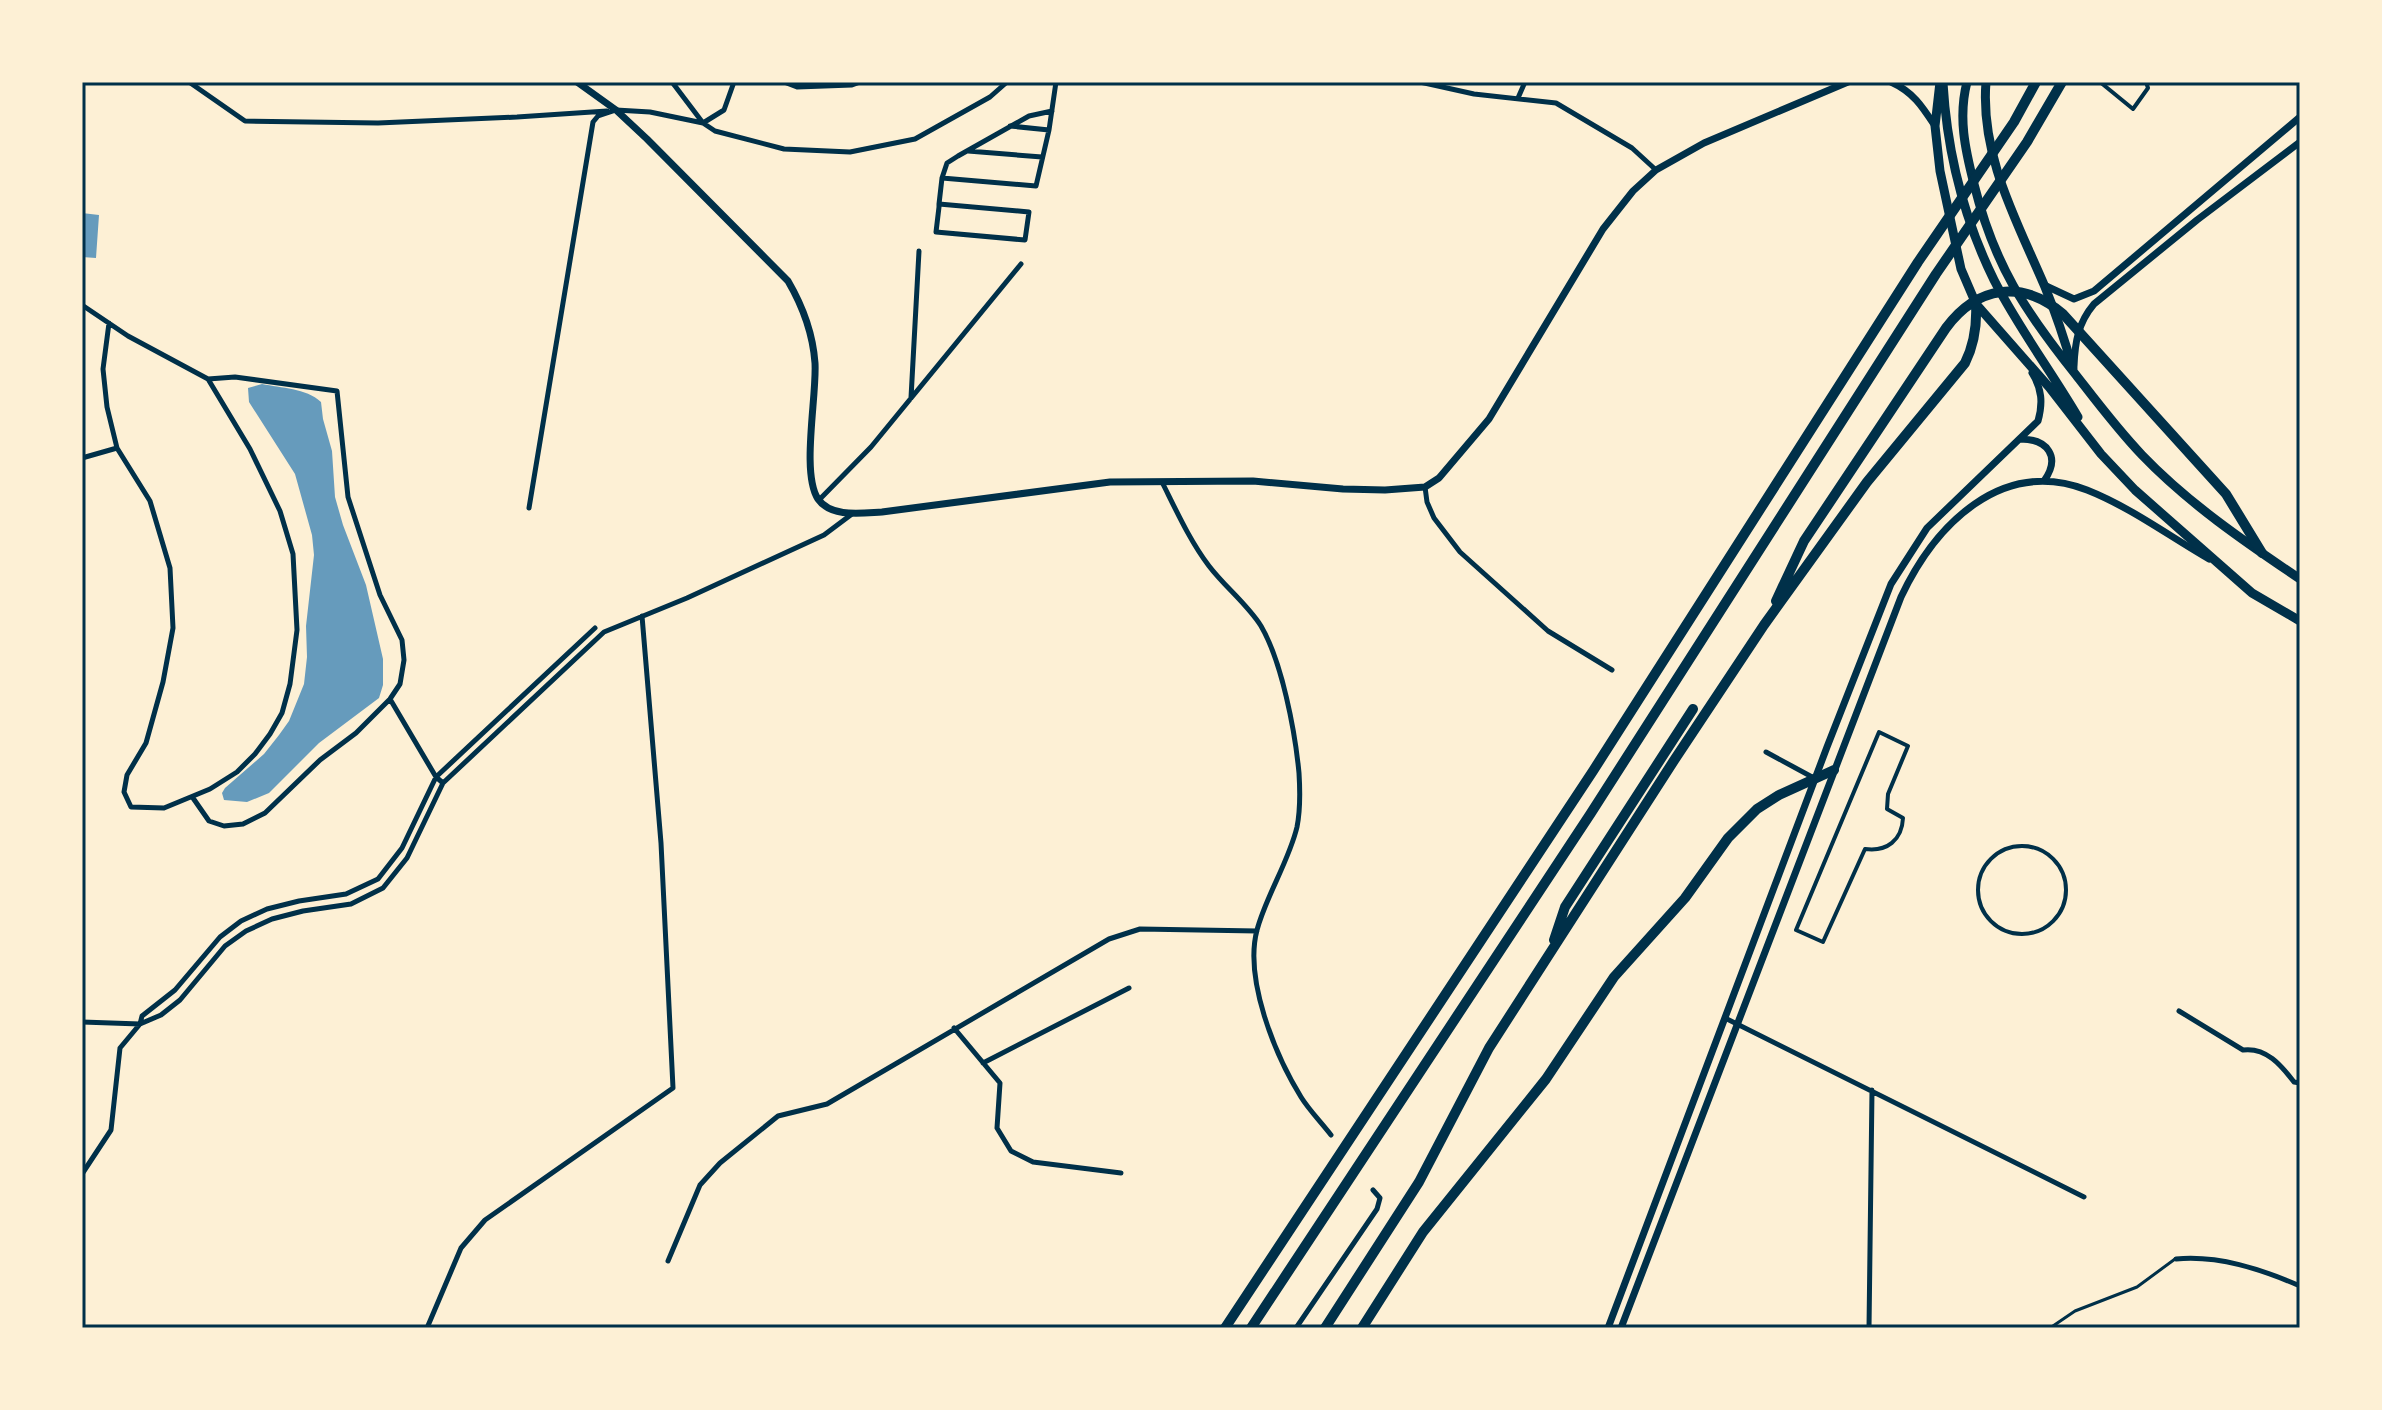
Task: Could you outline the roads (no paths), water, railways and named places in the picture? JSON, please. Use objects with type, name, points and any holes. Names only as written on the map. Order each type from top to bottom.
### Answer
[{"type":"highway","points":[[1942,82],[1935,126],[1940,171],[1957,256],[1976,304],[2101,454],[2135,490],[2216,564],[2267,604],[2300,621]]},
{"type":"highway","points":[[1942,82],[1950,144],[1977,242],[2007,302],[2101,454]]},
{"type":"highway","points":[[1967,82],[1962,129],[1988,233],[2012,287],[2046,339],[2150,463],[2178,489],[2300,579]]},
{"type":"highway","points":[[1986,82],[1985,117],[1996,168],[2012,215],[2065,339],[2074,372]]},
{"type":"highway","points":[[1225,1328],[1586,783],[1918,262],[2014,122],[2036,82]]},
{"type":"highway","points":[[1251,1328],[1591,813],[1936,274],[2027,142],[2062,82]]},
{"type":"highway","points":[[1764,625],[1804,541],[1946,328],[1971,303],[2002,292],[2042,299],[2078,330],[2226,494],[2262,553]]},
{"type":"highway","points":[[1325,1328],[1413,1192],[1484,1057],[1673,762],[1764,625],[1867,482],[1960,370],[1972,344],[1976,304]]},
{"type":"highway","points":[[1526,992],[1558,932],[1565,907],[1693,709]]},
{"type":"highway","points":[[1362,1328],[1423,1232],[1546,1079],[1614,977],[1685,898],[1728,838],[1757,809],[1779,795],[1834,770]]},
{"type":"street","points":[[189,82],[245,121],[378,123],[616,110],[650,112],[703,123],[724,110],[734,82]]},
{"type":"street","points":[[577,82],[616,110],[777,269],[797,297],[815,362],[812,480],[819,500],[835,511],[853,513],[892,511],[1110,482],[1253,481],[1371,490],[1425,487],[1439,478],[1489,419],[1610,218],[1625,199],[1656,170],[1704,143],[1848,82]]},
{"type":"street","points":[[672,82],[703,123],[715,131],[784,149],[850,152],[915,139],[990,97],[1003,83]]},
{"type":"street","points":[[784,82],[797,87],[860,82]]},
{"type":"street","points":[[942,178],[1036,186],[1056,82]]},
{"type":"street","points":[[1420,82],[1474,94],[1556,103],[1632,148],[1656,170]]},
{"type":"street","points":[[1518,98],[1525,82]]},
{"type":"street","points":[[1891,82],[1914,96],[1935,126]]},
{"type":"street","points":[[2100,82],[2133,109],[2148,88],[2146,82]]},
{"type":"street","points":[[529,508],[593,122],[598,116],[616,110]]},
{"type":"street","points":[[939,204],[1029,212],[1025,240],[936,232],[939,204],[942,178],[947,163],[966,151],[1029,116],[1052,111]]},
{"type":"street","points":[[2044,285],[2074,299],[2094,291],[2300,117]]},
{"type":"street","points":[[1010,126],[1049,130]]},
{"type":"street","points":[[2074,372],[2078,330],[2085,315],[2101,298],[2209,210],[2300,142]]},
{"type":"street","points":[[966,151],[1042,157]]},
{"type":"street","points":[[911,399],[919,251]]},
{"type":"street","points":[[819,500],[871,447],[1021,264]]},
{"type":"street","points":[[2094,291],[2101,298]]},
{"type":"street","points":[[82,305],[109,323],[128,336],[208,379],[250,449],[280,511],[293,554],[297,630],[290,684],[282,713],[255,754],[237,772],[193,798],[164,808],[131,807],[124,792],[127,775],[146,743],[163,682],[173,628],[170,568],[150,501],[117,448],[107,407],[103,369],[109,323]]},
{"type":"street","points":[[1608,1328],[1879,613],[1903,563],[1927,528],[2038,421],[2042,400],[2037,381],[2020,354]]},
{"type":"street","points":[[193,798],[209,821],[224,826],[243,824],[265,813],[390,699],[400,684],[404,660],[402,640],[380,595],[348,497],[337,391],[235,377],[208,379]]},
{"type":"street","points":[[2020,439],[2040,441],[2047,447],[2052,457],[2049,474],[2044,481]]},
{"type":"street","points":[[82,458],[117,448]]},
{"type":"street","points":[[1621,1328],[1901,597],[1927,552],[1951,524],[1980,500],[2013,485],[2044,481],[2070,485],[2104,497],[2216,564]]},
{"type":"street","points":[[1162,482],[1210,567],[1261,627],[1278,664],[1299,774],[1297,827],[1257,931],[1255,963],[1259,1000],[1276,1046],[1301,1097],[1331,1135]]},
{"type":"street","points":[[1425,487],[1434,518],[1460,552],[1548,631],[1612,670]]},
{"type":"street","points":[[82,1022],[140,1024],[161,1015],[180,1000],[225,946],[246,931],[272,919],[303,911],[351,904],[383,888],[407,858],[443,783],[604,632],[824,535],[853,513]]},
{"type":"street","points":[[427,1328],[461,1248],[485,1220],[673,1088],[661,843],[642,616]]},
{"type":"street","points":[[82,1174],[111,1130],[120,1048],[140,1024],[142,1016],[175,990],[220,937],[241,921],[288,903],[346,894],[378,879],[402,848],[436,777],[595,628]]},
{"type":"street","points":[[560,661],[566,668]]},
{"type":"street","points":[[390,699],[436,777],[443,783]]},
{"type":"street","points":[[1879,732],[1908,746],[1888,794],[1887,809],[1903,818],[1902,827],[1892,843],[1875,850],[1865,849],[1823,942],[1796,930],[1879,732]]},
{"type":"street","points":[[1766,752],[1815,779]]},
{"type":"street","points":[[2008,848],[2037,848],[2050,855],[2060,866],[2065,880],[2067,894],[2063,909],[2055,921],[2043,930],[2015,934],[2001,930],[1989,920],[1978,894],[1985,866],[1995,855],[2008,848]]},
{"type":"street","points":[[378,879],[383,888]]},
{"type":"street","points":[[668,1261],[700,1185],[732,1153],[778,1116],[827,1104],[1109,939],[1140,929],[1257,931]]},
{"type":"street","points":[[983,1063],[1129,988]]},
{"type":"street","points":[[2179,1011],[2243,1050],[2255,1049],[2279,1062],[2294,1082],[2300,1083]]},
{"type":"street","points":[[1725,1018],[2084,1197]]},
{"type":"street","points":[[954,1028],[1000,1083],[997,1128],[1011,1151],[1033,1162],[1121,1173]]},
{"type":"street","points":[[1869,1328],[1872,1090]]},
{"type":"street","points":[[1296,1328],[1377,1209],[1380,1198],[1373,1190]]},
{"type":"street","points":[[2176,1259],[2193,1257],[2248,1266],[2300,1286]]},
{"type":"lane","points":[[2050,1328],[2075,1311],[2137,1287],[2176,1259]]},
{"type":"water","points":[[82,213],[99,215],[96,258],[82,257]]},
{"type":"water","points":[[262,384],[301,391],[321,402],[332,451],[335,497],[366,585],[383,659],[383,685],[379,698],[319,743],[269,793],[247,802],[224,800],[222,793],[264,754],[279,735],[289,721],[304,684],[306,626],[314,555],[312,535],[295,474],[249,402],[248,388]]}]
